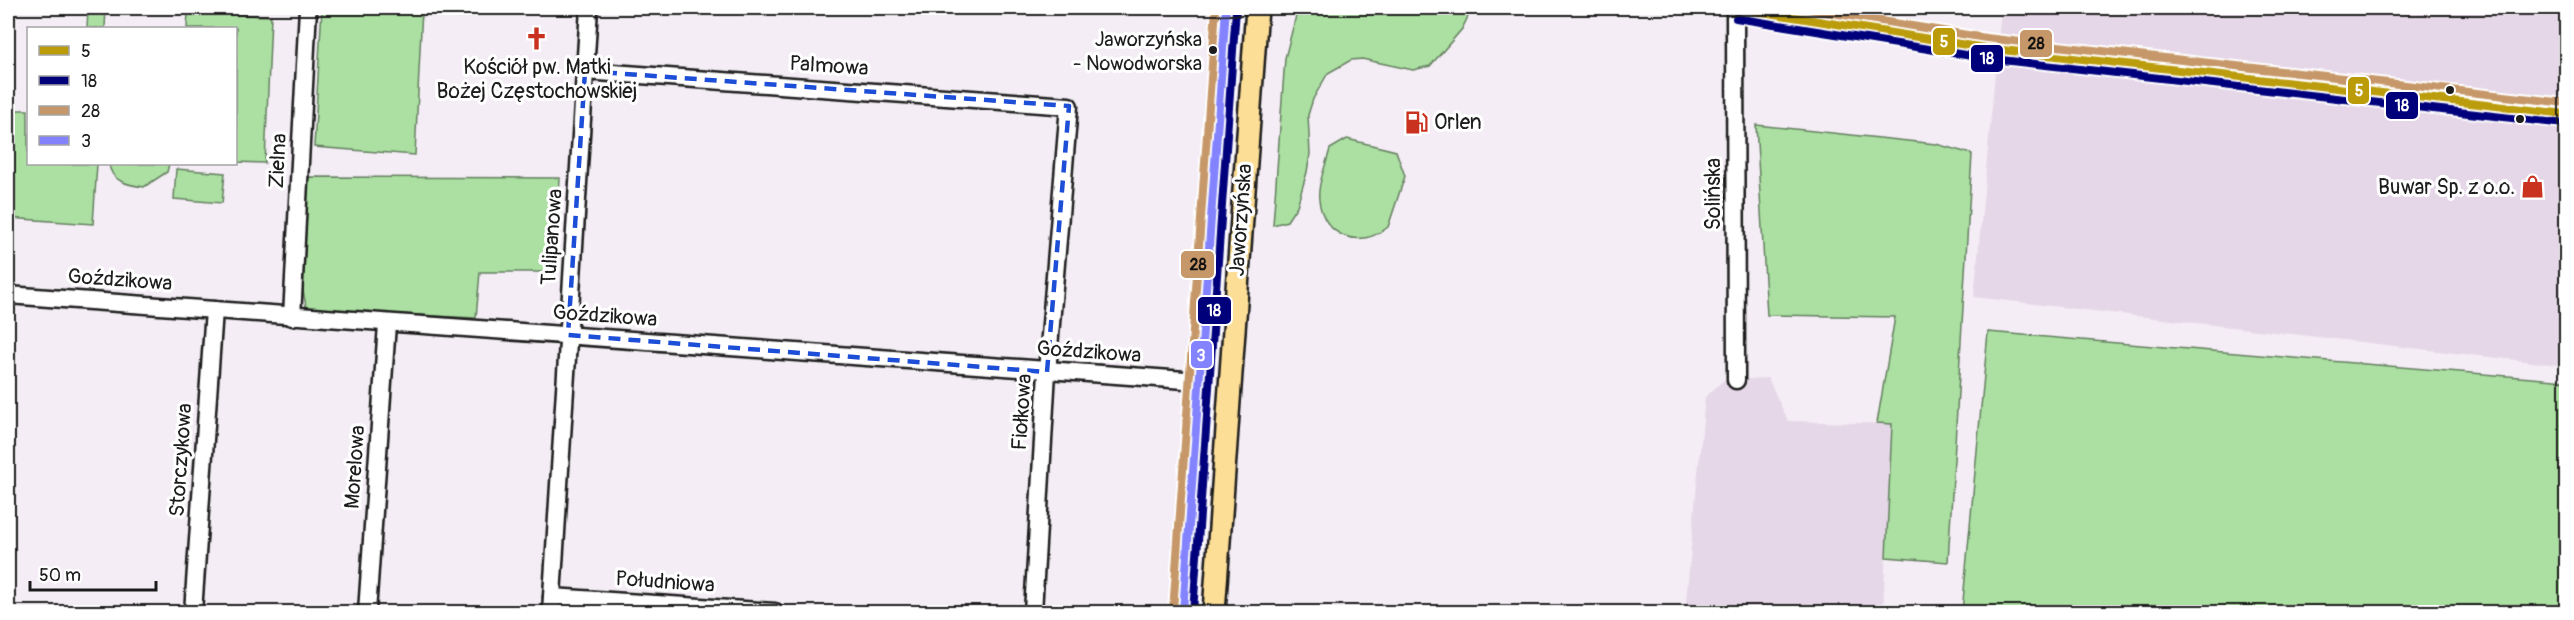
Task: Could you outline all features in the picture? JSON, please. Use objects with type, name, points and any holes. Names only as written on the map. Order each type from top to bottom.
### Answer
[{"type":"main road","name":"Jaworzyńska","points":[[1183,612],[1226,8]]},
{"type":"main road","name":"Jaworzyńska","points":[[1214,612],[1257,8]]},
{"type":"street","name":"Zielna","points":[[292,317],[308,8]]},
{"type":"street","name":"Tulipanowa","points":[[552,605],[589,8]]},
{"type":"street","points":[[1737,8],[1985,48],[2566,114]]},
{"type":"street","name":"Solińska","points":[[1736,380],[1737,8]]},
{"type":"street","name":"Palmowa","points":[[585,71],[1069,106]]},
{"type":"street","name":"Fiołkowa","points":[[1033,612],[1047,372],[1069,106]]},
{"type":"street","name":"Goździkowa","points":[[8,295],[1047,372],[1199,381]]},
{"type":"street","name":"Storczykowa","points":[[193,612],[214,310]]},
{"type":"street","name":"Morelowa","points":[[367,612],[387,324]]},
{"type":"street","name":"Południowa","points":[[552,605],[775,612]]},
{"type":"highlighted area","points":[[585,71],[1069,106],[1047,372],[568,335]]},
{"type":"shaded area","points":[[2049,8],[2566,8],[2566,366],[1974,297],[2001,9],[2047,12]]},
{"type":"shaded area","points":[[1768,378],[1788,421],[1892,424],[1883,612],[1685,612],[1705,397],[1724,380]]},
{"type":"green space","points":[[78,8],[106,8],[105,27],[87,27],[88,9]]},
{"type":"green space","points":[[322,8],[422,8],[415,155],[314,147]]},
{"type":"green space","points":[[1298,8],[1472,8],[1462,29],[1430,66],[1413,70],[1362,59],[1351,60],[1328,73],[1313,99],[1308,115],[1310,154],[1297,206],[1287,221],[1273,225],[1285,58]]},
{"type":"green space","points":[[188,13],[271,16],[265,163],[237,162],[237,27],[187,27]]},
{"type":"green space","points":[[16,110],[27,110],[27,165],[97,165],[93,224],[8,218],[8,127],[15,128]]},
{"type":"green space","points":[[1756,125],[1936,144],[1972,154],[1948,562],[1886,557],[1892,424],[1877,423],[1895,317],[1767,315]]},
{"type":"green space","points":[[1347,139],[1396,151],[1405,176],[1388,227],[1366,238],[1344,236],[1335,231],[1322,213],[1319,200],[1321,181],[1330,149]]},
{"type":"green space","points":[[109,165],[169,165],[167,172],[144,187],[122,182],[110,170]]},
{"type":"green space","points":[[176,169],[225,173],[222,203],[174,199]]},
{"type":"green space","points":[[308,177],[560,178],[555,272],[480,272],[476,318],[315,310],[306,306],[303,291]]},
{"type":"green space","points":[[1988,332],[2566,381],[2566,612],[1962,612]]},
{"type":"transit line","name":"28","points":[[1173,611],[1216,8]]},
{"type":"transit line","name":"3","points":[[1183,612],[1226,8]]},
{"type":"transit line","name":"5","points":[[1738,8],[1985,48],[2566,114]]},
{"type":"transit line","name":"28","points":[[1801,8],[1986,38],[2566,103]]},
{"type":"transit line","name":"18","points":[[1193,612],[1236,9]]},
{"type":"transit line","name":"18","points":[[1736,18],[1984,58],[2565,124]]},
{"type":"place","name":"Kościół pw. Matki Bożej Częstochowskiej","points":[[537,39]]},
{"type":"place","name":"Jaworzyńska - Nowodworska","points":[[1213,50]]},
{"type":"place","name":"Orlen","points":[[1416,122]]},
{"type":"place","name":"Buwar Sp. z o.o.","points":[[2533,187]]}]
